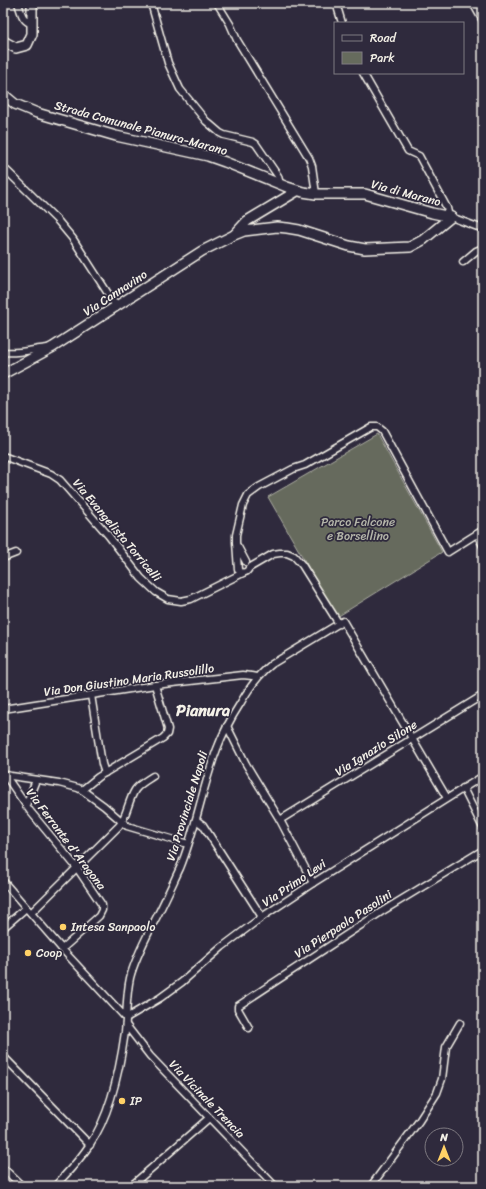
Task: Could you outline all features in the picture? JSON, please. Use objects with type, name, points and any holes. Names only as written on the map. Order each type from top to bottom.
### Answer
[{"type":"street","points":[[18,3],[23,19],[27,23],[32,24]]},
{"type":"street","points":[[3,41],[16,48],[26,45],[32,34],[32,3]]},
{"type":"street","points":[[151,3],[168,63],[180,89],[206,121],[220,133],[256,144],[278,176],[280,184]]},
{"type":"street","points":[[217,3],[230,24],[237,40],[309,158],[312,166],[316,194]]},
{"type":"street","points":[[336,3],[342,22]]},
{"type":"street","points":[[473,3],[483,21]]},
{"type":"street","points":[[364,74],[408,151],[419,156],[447,208],[450,217]]},
{"type":"street","name":"Strada Comunale Pianura-Marano","points":[[3,94],[15,104],[37,113],[116,136],[208,156],[297,191]]},
{"type":"street","points":[[3,166],[73,238],[116,306]]},
{"type":"street","name":"Via di Marano","points":[[297,191],[316,194],[365,194],[450,217],[483,230]]},
{"type":"street","name":"Via Cannavino","points":[[234,235],[247,222],[297,191]]},
{"type":"street","name":"Via Cannavino","points":[[3,352],[18,352],[54,347],[192,257],[234,235],[250,230],[277,227],[299,230],[349,246],[365,249],[410,246],[423,240],[450,217]]},
{"type":"street","points":[[463,262],[476,251],[483,248]]},
{"type":"street","points":[[3,374],[54,347]]},
{"type":"street","points":[[236,576],[236,542],[243,505],[251,492],[293,469],[311,462],[371,428],[377,427],[380,429],[448,552],[483,530]]},
{"type":"street","name":"Via Evangelista Torricelli","points":[[3,456],[47,472],[60,480],[108,535],[141,578],[156,592],[168,599],[181,601],[191,599],[243,573]]},
{"type":"street","points":[[477,534],[483,546]]},
{"type":"street","points":[[236,542],[249,568]]},
{"type":"street","points":[[3,558],[16,553]]},
{"type":"street","points":[[237,567],[239,571],[243,573],[247,572],[249,568],[272,554],[280,553],[287,553],[294,556],[302,564],[341,622],[447,798]]},
{"type":"street","points":[[237,567],[240,562],[246,562]]},
{"type":"street","name":"Via Provinciale Napoli","points":[[55,1186],[73,1167],[90,1145],[110,1101],[118,1073],[126,1022],[128,987],[134,966],[147,935],[177,874],[196,820],[212,762],[227,726],[252,684],[264,670],[341,622]]},
{"type":"street","name":"Via Don Giustino Maria Russolillo","points":[[3,709],[155,685],[240,676],[258,677]]},
{"type":"street","points":[[82,790],[105,773],[163,738],[167,734],[168,728],[155,685]]},
{"type":"street","points":[[91,695],[102,764],[105,773]]},
{"type":"street","name":"Via Ignazio Silone","points":[[280,820],[483,695]]},
{"type":"street","points":[[227,726],[246,764],[280,820],[313,883]]},
{"type":"street","points":[[4,774],[59,783],[82,790],[129,826],[188,844]]},
{"type":"street","name":"Via Ferrante d'Aragona","points":[[4,774],[26,805],[77,868],[101,903],[102,910],[99,916],[62,949]]},
{"type":"street","points":[[3,928],[28,910],[77,868],[122,822],[134,791],[137,787],[153,776]]},
{"type":"street","name":"Via Primo Levi","points":[[126,1022],[182,982],[222,947],[262,917],[313,883],[483,776]]},
{"type":"street","points":[[26,805],[36,780]]},
{"type":"street","points":[[463,788],[483,828]]},
{"type":"street","points":[[196,820],[203,825],[262,917]]},
{"type":"street","name":"Via Pierpaolo Pasolini","points":[[249,1028],[238,1006],[381,912],[483,850]]},
{"type":"street","name":"Via Vicinale Trencia","points":[[3,881],[126,1022],[150,1056],[275,1186]]},
{"type":"street","points":[[371,1186],[419,1121],[437,1093],[442,1079],[446,1047],[460,1023]]},
{"type":"street","points":[[3,1056],[90,1145]]},
{"type":"street","points":[[131,1186],[209,1118]]},
{"type":"street","points":[[3,1168],[22,1186]]},
{"type":"green space","name":"Parco Falcone e Borsellino","points":[[377,434],[442,552],[337,617],[268,497]]},
{"type":"place","name":"Intesa Sanpaolo","points":[[63,927]]},
{"type":"place","name":"Coop","points":[[28,953]]},
{"type":"place","name":"IP","points":[[122,1101]]},
{"type":"district","name":"Pianura","points":[[203,710]]}]
